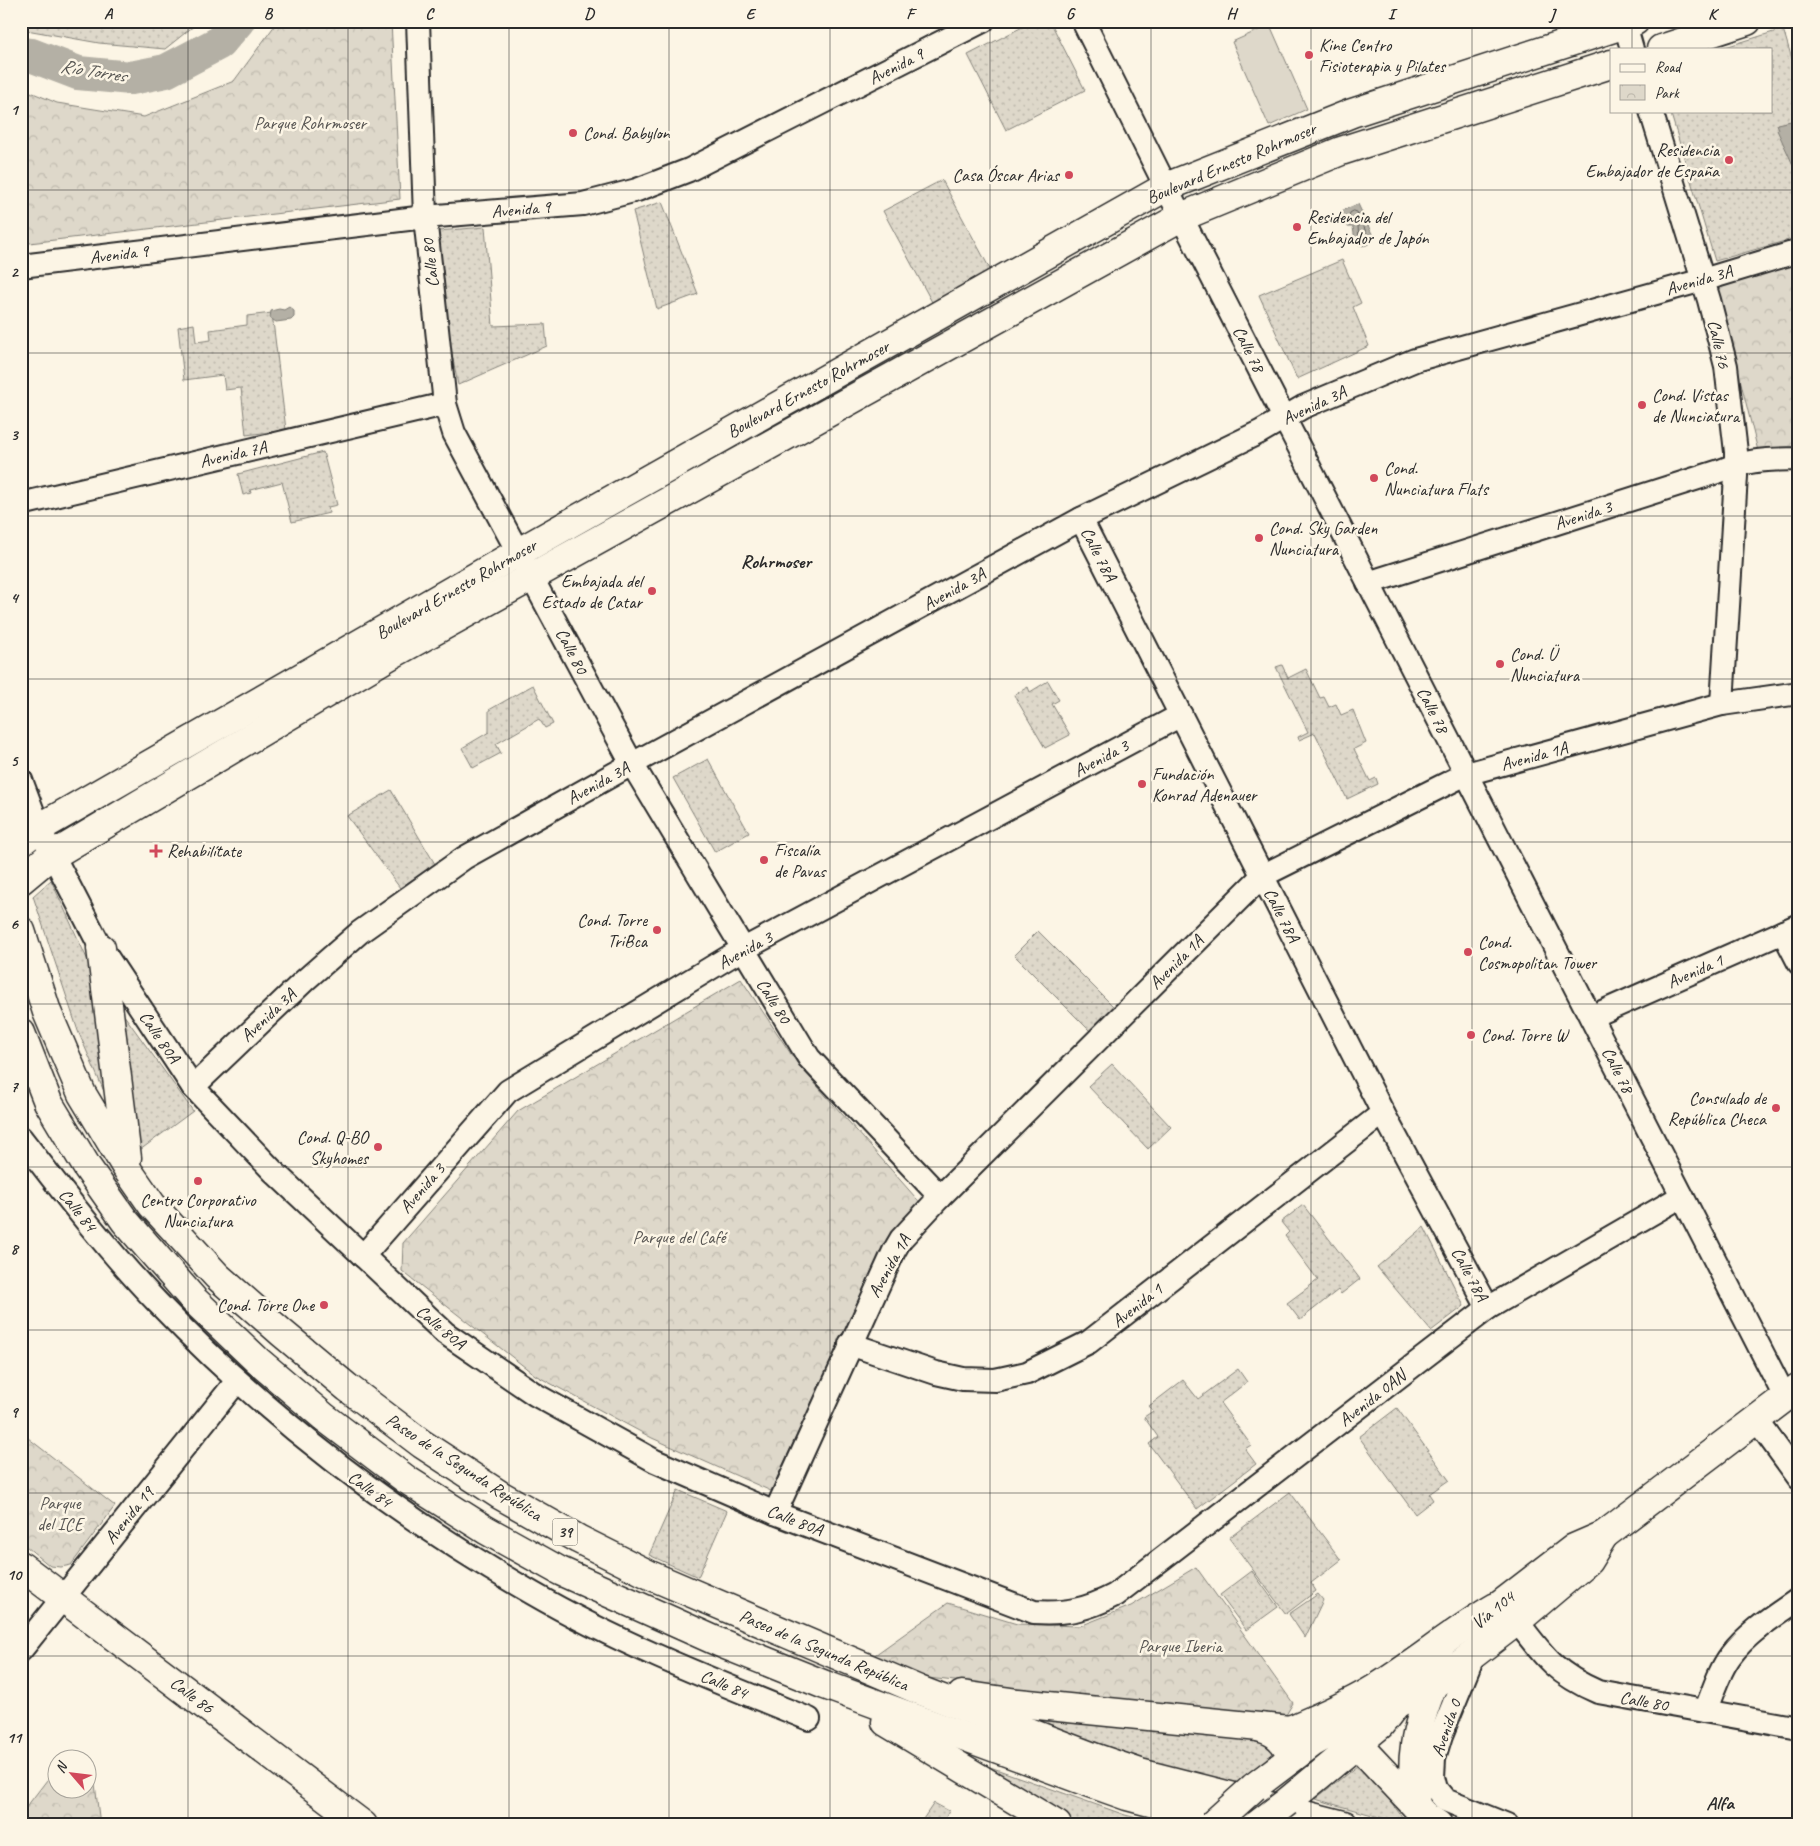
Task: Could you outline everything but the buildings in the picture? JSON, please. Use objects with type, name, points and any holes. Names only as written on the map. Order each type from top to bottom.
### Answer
[{"type":"main road","points":[[1664,48],[1747,21]]},
{"type":"main road","name":"Boulevard Ernesto Rohrmoser","points":[[30,835],[519,552],[1166,187],[1352,113],[1629,29]]},
{"type":"main road","name":"Boulevard Ernesto Rohrmoser","points":[[21,880],[49,857],[389,656],[1181,217],[1341,151],[1610,64]]},
{"type":"main road","name":"Paseo de la Segunda República","points":[[21,931],[47,1012],[82,1094],[129,1172],[152,1205],[217,1276],[348,1388],[422,1444],[500,1496],[578,1539],[652,1576],[919,1690],[1140,1773],[1344,1825]]},
{"type":"main road","points":[[101,948],[129,1172]]},
{"type":"main road","name":"Paseo de la Segunda República","points":[[21,1032],[48,1102],[87,1167],[126,1222],[194,1300],[258,1361],[324,1417],[407,1480],[486,1530],[560,1571],[723,1644],[825,1685],[1127,1796],[1237,1825]]},
{"type":"main road","name":"Vía 104","points":[[1212,1825],[1254,1787],[1292,1757],[1326,1735],[1346,1724],[1396,1704],[1433,1685],[1474,1654],[1507,1614],[1574,1548],[1604,1535],[1792,1392]]},
{"type":"main road","name":"Calle 86","points":[[21,1566],[362,1825]]},
{"type":"main road","points":[[1290,1730],[1376,1688],[1471,1622],[1507,1614]]},
{"type":"main road","name":"Vía 104","points":[[1257,1825],[1358,1745],[1380,1725],[1407,1686],[1430,1662],[1507,1614]]},
{"type":"main road","points":[[825,1685],[1055,1824]]},
{"type":"main road","points":[[1416,1806],[1412,1782],[1416,1733],[1433,1685]]},
{"type":"main road","points":[[919,1690],[1018,1703],[1290,1730],[1349,1740],[1358,1745],[1426,1817],[1441,1813]]},
{"type":"main road","points":[[1260,1727],[1276,1734],[1288,1748],[1292,1757]]},
{"type":"street","name":"Calle 80","points":[[418,21],[425,217],[445,404],[454,433],[632,764],[809,1058],[932,1188],[938,1198]]},
{"type":"street","name":"Avenida 9","points":[[21,266],[425,217],[583,204],[637,190],[688,170],[984,21]]},
{"type":"street","name":"Calle 78","points":[[1083,21],[1181,217],[1682,1196],[1792,1392]]},
{"type":"street","name":"Calle 76","points":[[1651,112],[1703,280],[1726,366],[1736,464],[1722,704]]},
{"type":"street","name":"Avenida 3A","points":[[193,1087],[304,981],[360,932],[464,858],[1081,519],[1260,432],[1303,407],[1415,360],[1703,280],[1799,251]]},
{"type":"street","name":"Avenida 7A","points":[[21,504],[445,404]]},
{"type":"street","name":"Avenida 3","points":[[1368,583],[1720,471],[1736,464],[1751,460],[1799,458]]},
{"type":"street","name":"Calle 78A","points":[[1081,519],[1383,1113],[1488,1308]]},
{"type":"street","name":"Avenida 1A","points":[[775,1513],[850,1344],[901,1238],[938,1198],[1262,876],[1466,774],[1722,704],[1799,693]]},
{"type":"street","name":"Avenida 3","points":[[363,1256],[508,1091],[743,950],[1180,715]]},
{"type":"street","name":"Calle 80A","points":[[21,780],[30,835],[49,857],[101,948],[193,1087],[273,1171],[445,1333],[536,1395],[655,1461],[775,1513],[1034,1612],[1071,1612]]},
{"type":"street","name":"Avenida 1","points":[[1591,1017],[1791,929]]},
{"type":"street","points":[[1791,929],[1799,964]]},
{"type":"street","name":"Avenida 1","points":[[850,1344],[936,1374],[963,1379],[995,1380],[1027,1373],[1089,1342],[1383,1113]]},
{"type":"street","name":"Calle 84","points":[[21,1138],[96,1233],[158,1303],[237,1381],[292,1429],[349,1474],[469,1556],[532,1593],[604,1631],[678,1665],[809,1719]]},
{"type":"street","name":"Avenida 0AN","points":[[1071,1612],[1089,1607],[1115,1595],[1488,1308],[1682,1196]]},
{"type":"street","name":"Avenida 19","points":[[21,1650],[237,1381]]},
{"type":"street","points":[[1756,1419],[1799,1478]]},
{"type":"street","points":[[1705,1712],[1720,1673],[1730,1655],[1742,1642],[1770,1619],[1799,1599]]},
{"type":"street","name":"Calle 80","points":[[1507,1614],[1555,1668],[1581,1685],[1598,1692],[1799,1728]]},
{"type":"street","name":"Avenida 0","points":[[1441,1813],[1432,1777],[1434,1758],[1441,1735],[1474,1654]]},
{"type":"street","points":[[1441,1813],[1507,1825]]},
{"type":"green space","points":[[21,21],[200,21],[165,49],[99,43],[21,29]]},
{"type":"green space","name":"Parque Rohrmoser","points":[[278,21],[391,21],[400,199],[21,244],[21,88],[57,103],[144,117],[234,81]]},
{"type":"green space","points":[[1034,21],[1050,21],[1085,90],[1006,130],[968,55]]},
{"type":"green space","points":[[1270,25],[1307,109],[1269,126],[1232,42]]},
{"type":"green space","points":[[1783,29],[1799,82],[1799,237],[1715,261],[1670,112],[1772,112],[1772,48],[1722,48]]},
{"type":"green space","points":[[942,180],[991,271],[933,304],[883,211]]},
{"type":"green space","points":[[662,202],[698,294],[657,309],[633,211]]},
{"type":"green space","points":[[485,227],[493,326],[545,324],[547,346],[458,385],[445,317],[438,231]]},
{"type":"green space","points":[[1342,260],[1361,303],[1353,307],[1369,346],[1297,379],[1259,295]]},
{"type":"green space","points":[[1799,264],[1799,456],[1759,455],[1717,287]]},
{"type":"green space","points":[[272,313],[286,430],[246,435],[241,388],[225,390],[223,375],[184,380],[178,327],[194,324],[196,342],[211,340],[210,330],[247,325],[247,316]]},
{"type":"green space","points":[[323,452],[337,505],[328,507],[329,513],[292,522],[282,482],[250,490],[251,493],[243,495],[238,474]]},
{"type":"green space","points":[[1282,665],[1288,678],[1306,669],[1320,698],[1324,697],[1329,707],[1336,704],[1341,715],[1353,710],[1366,743],[1354,749],[1370,781],[1376,778],[1378,784],[1347,799],[1315,733],[1299,740],[1298,737],[1308,732],[1276,667]]},
{"type":"green space","points":[[1048,681],[1059,700],[1052,704],[1070,735],[1045,748],[1014,695],[1028,687],[1030,692]]},
{"type":"green space","points":[[533,685],[553,724],[545,728],[539,719],[496,744],[501,753],[473,768],[462,748],[489,732],[489,710]]},
{"type":"green space","points":[[708,759],[749,833],[715,852],[673,778]]},
{"type":"green space","points":[[391,790],[435,864],[400,888],[347,816]]},
{"type":"green space","points":[[51,880],[99,985],[115,1117],[78,1031],[33,896]]},
{"type":"green space","points":[[1038,931],[1115,1008],[1091,1032],[1014,955]]},
{"type":"green space","name":"Parque del Café","points":[[741,979],[797,1063],[923,1206],[885,1244],[771,1491],[652,1438],[535,1375],[402,1271],[403,1243],[518,1111]]},
{"type":"green space","points":[[121,1011],[193,1111],[140,1150]]},
{"type":"green space","points":[[1112,1064],[1171,1127],[1148,1149],[1088,1086]]},
{"type":"green space","points":[[1303,1205],[1360,1279],[1341,1294],[1338,1290],[1300,1320],[1287,1303],[1318,1280],[1285,1236],[1289,1232],[1281,1222]]},
{"type":"green space","points":[[1424,1227],[1464,1306],[1431,1331],[1377,1267]]},
{"type":"green space","points":[[1238,1369],[1247,1382],[1220,1403],[1251,1445],[1245,1449],[1256,1464],[1197,1509],[1149,1444],[1158,1437],[1144,1417],[1153,1411],[1149,1406],[1183,1380],[1198,1399]]},
{"type":"green space","points":[[1397,1408],[1449,1480],[1429,1494],[1433,1500],[1415,1514],[1359,1437]]},
{"type":"green space","name":"Parque del ICE","points":[[28,1438],[115,1506],[71,1565],[61,1567],[50,1566],[21,1542],[21,1446]]},
{"type":"green space","points":[[678,1490],[727,1511],[698,1577],[649,1555]]},
{"type":"green space","points":[[1290,1492],[1341,1560],[1311,1583],[1316,1591],[1286,1614],[1229,1538]]},
{"type":"green space","name":"Parque Iberia","points":[[1196,1567],[1293,1703],[1286,1715],[928,1678],[872,1657],[948,1603],[1017,1624],[1080,1626],[1131,1606]]},
{"type":"green space","points":[[1252,1571],[1278,1607],[1246,1630],[1220,1595]]},
{"type":"green space","points":[[1318,1594],[1323,1600],[1305,1638],[1289,1614]]},
{"type":"green space","points":[[1013,1718],[1259,1740],[1273,1752],[1273,1760],[1235,1788],[1138,1766]]},
{"type":"green space","points":[[948,1752],[1125,1815],[1165,1825],[1075,1825]]},
{"type":"green space","points":[[1362,1762],[1408,1825],[1315,1799]]},
{"type":"green space","points":[[48,1779],[48,1798],[97,1798],[100,1825],[21,1825],[21,1814]]},
{"type":"green space","points":[[934,1803],[949,1811],[943,1823],[946,1825],[919,1825]]},
{"type":"water","points":[[1791,121],[1799,150],[1799,166],[1794,167],[1777,130],[1779,129],[1777,124]]},
{"type":"water","points":[[1358,204],[1373,236],[1371,242],[1367,245],[1361,245],[1355,241],[1353,227],[1348,227],[1341,211]]},
{"type":"water","points":[[289,307],[294,311],[294,317],[291,320],[276,322],[270,318],[271,311],[284,310]]},
{"type":"waterway","name":"Río Torres","points":[[21,54],[31,55],[78,73],[131,78],[166,71],[219,43],[238,21]]},
{"type":"place","name":"Kine Centro Fisioterapia y Pilates","points":[[1309,55]]},
{"type":"place","name":"Cond. Babylon","points":[[573,133]]},
{"type":"place","name":"Residencia Embajador de España","points":[[1729,160]]},
{"type":"place","name":"Casa Óscar Arias","points":[[1069,175]]},
{"type":"place","name":"Residencia del Embajador de Japón","points":[[1297,227]]},
{"type":"place","name":"Cond. Vistas de Nunciatura","points":[[1642,405]]},
{"type":"place","name":"Cond. Nunciatura Flats","points":[[1374,478]]},
{"type":"place","name":"Cond. Sky Garden Nunciatura","points":[[1259,538]]},
{"type":"place","name":"Embajada del Estado de Catar","points":[[652,591]]},
{"type":"place","name":"Cond. Ü Nunciatura","points":[[1500,664]]},
{"type":"place","name":"Fundación Konrad Adenauer","points":[[1142,784]]},
{"type":"place","name":"Rehabilítate","points":[[156,851]]},
{"type":"place","name":"Fiscalía de Pavas","points":[[764,860]]},
{"type":"place","name":"Cond. Torre TriBca","points":[[657,930]]},
{"type":"place","name":"Cond. Cosmopolitan Tower","points":[[1468,952]]},
{"type":"place","name":"Cond. Torre W","points":[[1471,1035]]},
{"type":"place","name":"Consulado de República Checa","points":[[1776,1108]]},
{"type":"place","name":"Cond. Q-BO Skyhomes","points":[[378,1147]]},
{"type":"place","name":"Centro Corporativo Nunciatura","points":[[198,1181]]},
{"type":"place","name":"Cond. Torre One","points":[[324,1305]]},
{"type":"district","name":"Rohrmoser","points":[[776,562]]},
{"type":"district","name":"Alfa","points":[[1720,1803]]}]
